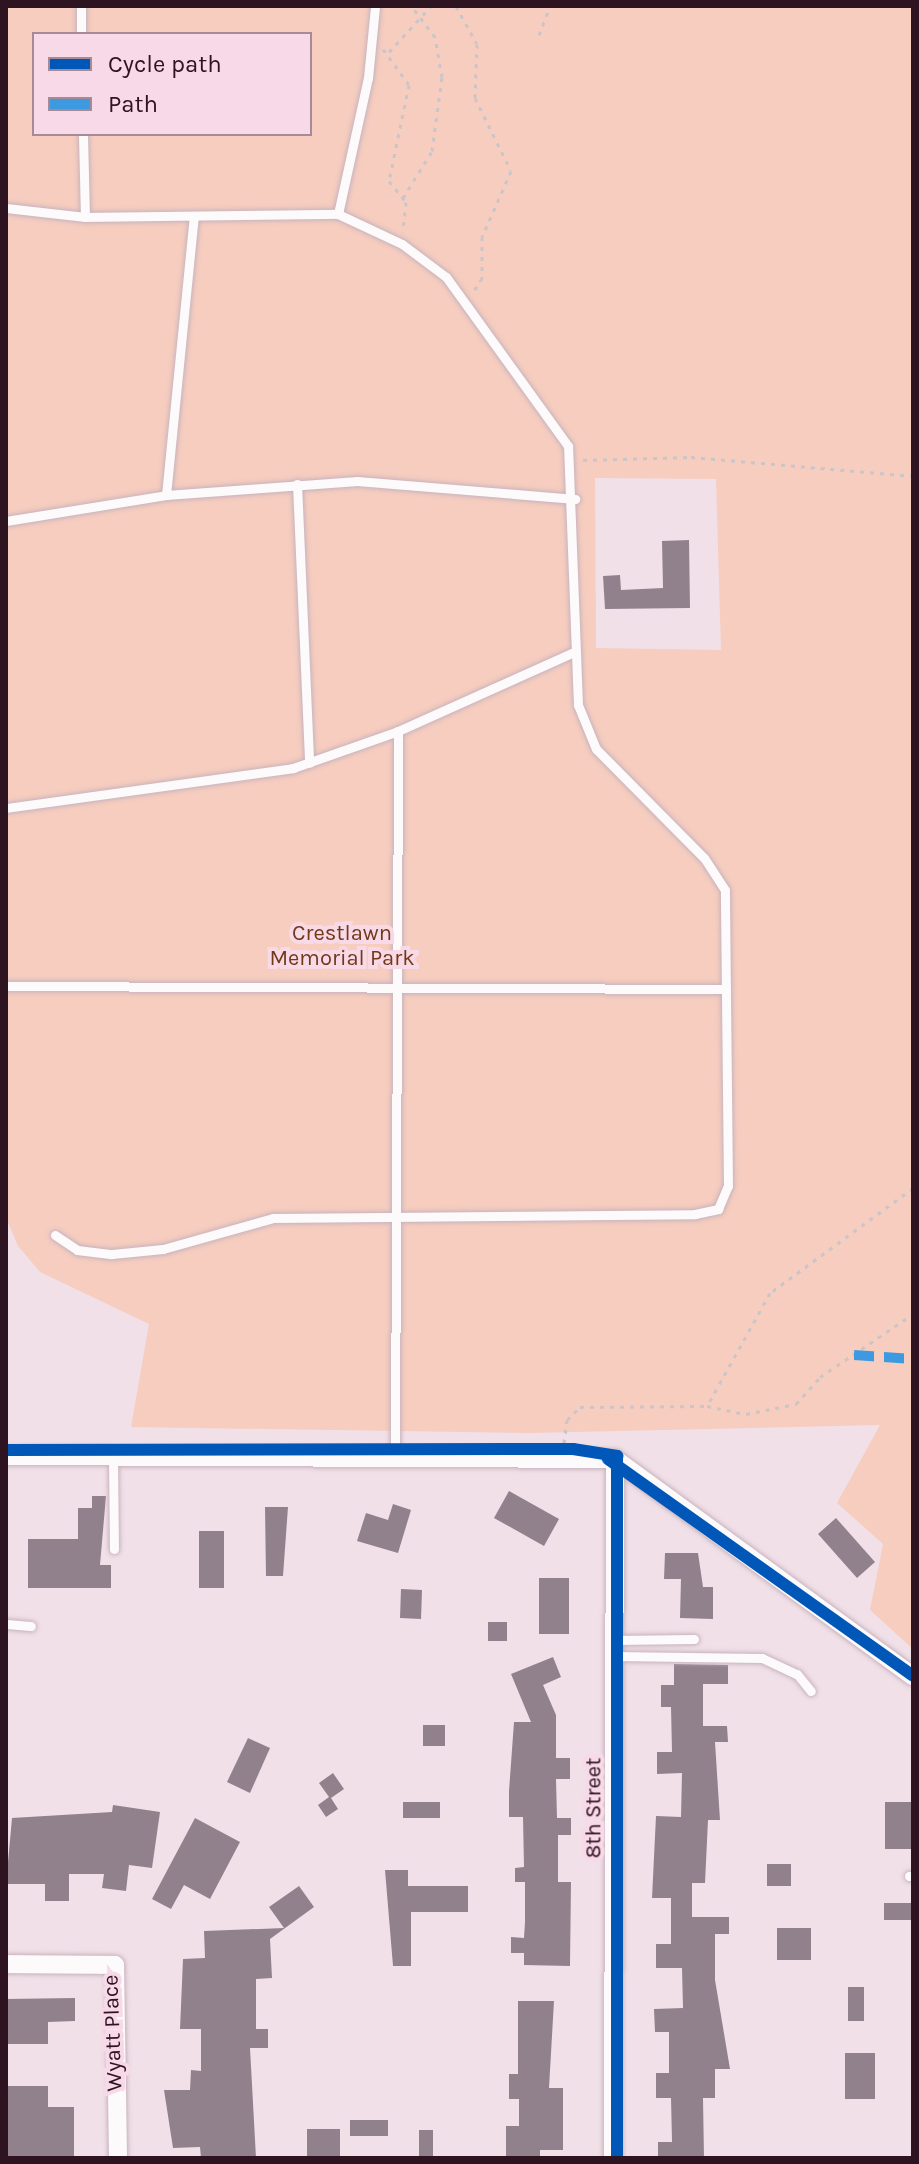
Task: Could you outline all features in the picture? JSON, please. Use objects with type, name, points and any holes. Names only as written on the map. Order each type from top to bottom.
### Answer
[{"type":"street","points":[[6,1456],[567,1454],[615,1459],[913,1676]]},
{"type":"street","name":"8th Street","points":[[613,2158],[615,1459]]},
{"type":"street","name":"Wyatt Place","points":[[6,1964],[115,1965],[118,2158]]},
{"type":"lane","points":[[81,6],[81,32]]},
{"type":"lane","points":[[338,214],[372,43],[375,6]]},
{"type":"lane","points":[[83,136],[85,217]]},
{"type":"lane","points":[[6,208],[85,217],[338,214],[402,244],[446,277],[571,460],[575,499],[574,652],[578,705],[596,749],[704,858],[725,890],[728,1186],[718,1209],[273,1218],[136,1253],[89,1253],[55,1235]]},
{"type":"lane","points":[[166,495],[194,216]]},
{"type":"lane","points":[[6,521],[166,495],[297,484],[398,482],[575,499]]},
{"type":"lane","points":[[297,484],[309,763]]},
{"type":"lane","points":[[6,808],[309,763],[398,731],[574,652]]},
{"type":"lane","points":[[395,1457],[398,731]]},
{"type":"lane","points":[[6,986],[726,989]]},
{"type":"lane","points":[[113,1456],[114,1549]]},
{"type":"lane","points":[[6,1624],[31,1626]]},
{"type":"lane","points":[[614,1648],[694,1639]]},
{"type":"lane","points":[[614,1648],[762,1658],[797,1674],[811,1691]]},
{"type":"path","points":[[402,244],[403,198],[432,151],[440,105],[435,37],[416,19],[412,6]]},
{"type":"path","points":[[389,52],[431,6]]},
{"type":"path","points":[[456,6],[477,44],[475,98],[511,171],[482,237],[482,278],[466,304]]},
{"type":"path","points":[[539,35],[550,6]]},
{"type":"path","points":[[372,43],[389,52],[409,85],[389,181],[403,198]]},
{"type":"path","points":[[571,460],[691,457],[913,476]]},
{"type":"path","points":[[707,1406],[770,1293],[913,1188]]},
{"type":"path","points":[[541,1449],[567,1454],[567,1420],[580,1407],[707,1406],[746,1414],[796,1404],[820,1377],[913,1314]]},
{"type":"green space","name":"Crestlawn Memorial Park","points":[[6,6],[913,6],[913,1649],[870,1610],[883,1544],[837,1503],[880,1425],[530,1433],[131,1427],[149,1324],[40,1272],[18,1246],[6,1218]],"holes":[[[595,478],[716,479],[721,650],[596,648]]]},
{"type":"building","points":[[689,540],[690,608],[605,609],[603,576],[620,575],[621,590],[663,588],[662,541]]},
{"type":"building","points":[[509,1491],[559,1519],[544,1546],[494,1518]]},
{"type":"building","points":[[92,1496],[106,1496],[100,1565],[111,1565],[111,1588],[28,1588],[28,1539],[78,1539],[78,1508],[92,1508]]},
{"type":"building","points":[[393,1504],[411,1510],[398,1553],[357,1541],[366,1513],[388,1520]]},
{"type":"building","points":[[265,1507],[288,1507],[283,1576],[266,1576]]},
{"type":"building","points":[[836,1518],[875,1562],[857,1578],[818,1534]]},
{"type":"building","points":[[199,1531],[224,1531],[224,1588],[199,1588]]},
{"type":"building","points":[[665,1553],[698,1553],[703,1587],[713,1587],[713,1619],[680,1618],[681,1579],[664,1579]]},
{"type":"building","points":[[539,1578],[569,1578],[569,1634],[539,1634]]},
{"type":"building","points":[[401,1589],[422,1590],[421,1619],[400,1618]]},
{"type":"building","points":[[488,1622],[507,1622],[507,1641],[488,1641]]},
{"type":"building","points":[[553,1657],[561,1677],[543,1685],[556,1715],[556,1758],[570,1758],[570,1779],[556,1779],[557,1818],[571,1818],[571,1835],[558,1835],[558,1882],[571,1882],[570,1966],[524,1965],[524,1953],[511,1953],[511,1937],[524,1938],[525,1922],[525,1882],[515,1882],[515,1868],[524,1867],[523,1817],[509,1817],[514,1722],[531,1722],[511,1674]]},
{"type":"building","points":[[674,1664],[728,1665],[728,1684],[703,1684],[703,1726],[727,1726],[728,1742],[715,1742],[720,1820],[708,1820],[705,1883],[692,1883],[692,1917],[729,1917],[729,1934],[715,1934],[715,1980],[730,2069],[715,2069],[715,2098],[703,2098],[704,2158],[658,2158],[658,2142],[672,2142],[671,2098],[656,2098],[656,2073],[669,2073],[669,2032],[655,2032],[654,2009],[683,2008],[682,1968],[656,1968],[656,1944],[671,1944],[671,1898],[652,1898],[656,1816],[681,1817],[682,1773],[657,1774],[657,1752],[672,1752],[671,1707],[661,1707],[661,1685],[674,1685]]},
{"type":"building","points":[[423,1725],[445,1725],[445,1746],[423,1746]]},
{"type":"building","points":[[248,1738],[270,1748],[250,1793],[227,1782]]},
{"type":"building","points":[[333,1773],[344,1789],[331,1798],[338,1809],[326,1817],[318,1805],[329,1797],[319,1783]]},
{"type":"building","points":[[403,1802],[440,1802],[440,1818],[403,1818]]},
{"type":"building","points":[[885,1802],[913,1802],[913,1849],[885,1849]]},
{"type":"building","points":[[113,1805],[160,1812],[152,1868],[129,1865],[126,1891],[102,1888],[104,1874],[69,1874],[69,1901],[45,1901],[45,1884],[6,1884],[12,1818],[112,1812]]},
{"type":"building","points":[[195,1818],[240,1842],[210,1899],[184,1885],[171,1909],[152,1899]]},
{"type":"building","points":[[767,1864],[791,1864],[791,1886],[767,1886]]},
{"type":"building","points":[[385,1870],[408,1870],[408,1886],[468,1886],[468,1912],[411,1912],[411,1966],[393,1966]]},
{"type":"building","points":[[299,1886],[314,1907],[270,1939],[272,1978],[256,1979],[256,2029],[268,2029],[268,2048],[250,2048],[256,2158],[201,2158],[200,2147],[173,2148],[164,2090],[190,2090],[191,2070],[201,2071],[201,2029],[180,2029],[183,1959],[205,1958],[204,1931],[284,1928],[269,1907]]},
{"type":"building","points":[[884,1903],[913,1903],[913,1920],[884,1920]]},
{"type":"building","points":[[777,1928],[811,1928],[811,1960],[777,1960]]},
{"type":"building","points":[[848,1987],[864,1987],[864,2021],[848,2021]]},
{"type":"building","points":[[75,1998],[75,2021],[48,2022],[48,2044],[6,2044],[6,1999]]},
{"type":"building","points":[[518,2001],[554,2001],[549,2088],[563,2088],[563,2150],[540,2150],[540,2158],[506,2158],[506,2126],[519,2126],[519,2099],[509,2099],[509,2074],[518,2074]]},
{"type":"building","points":[[845,2053],[875,2053],[875,2099],[845,2099]]},
{"type":"building","points":[[6,2086],[48,2086],[48,2107],[74,2107],[74,2158],[6,2158]]},
{"type":"building","points":[[350,2120],[388,2120],[388,2136],[350,2136]]},
{"type":"building","points":[[307,2129],[340,2129],[340,2158],[307,2158]]},
{"type":"building","points":[[419,2130],[433,2130],[433,2157],[419,2157]]},
{"type":"marked path","points":[[854,1355],[913,1359]]},
{"type":"cycle path","points":[[6,1450],[573,1449],[617,1456],[617,2158]]},
{"type":"cycle path","points":[[608,1459],[913,1676]]}]
